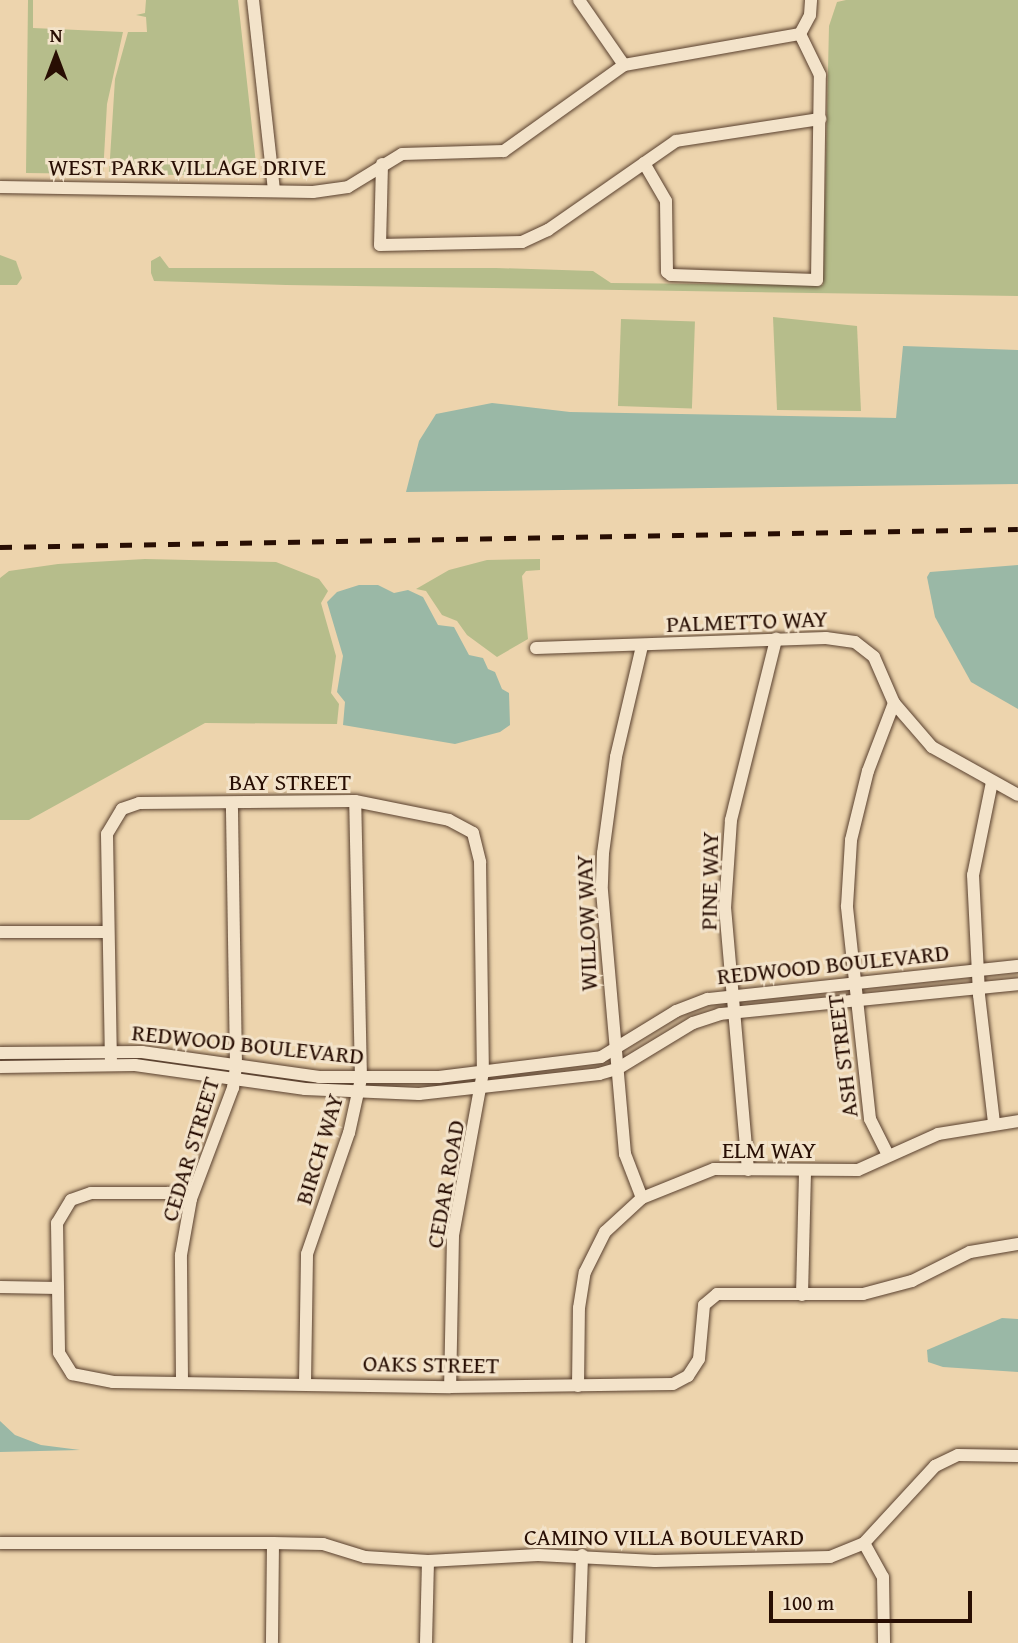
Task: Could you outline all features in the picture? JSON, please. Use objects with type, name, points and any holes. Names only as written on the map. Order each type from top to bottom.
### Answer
[{"type":"street","points":[[253,0],[274,190]]},
{"type":"street","points":[[579,0],[624,65]]},
{"type":"street","points":[[645,163],[666,201],[667,272],[671,275],[817,279],[820,75],[800,34],[810,15],[811,0]]},
{"type":"street","name":"WEST PARK VILLAGE DRIVE","points":[[0,187],[274,190],[348,187],[402,154],[504,151],[624,65],[800,34]]},
{"type":"street","points":[[382,164],[380,245],[522,242],[548,230],[645,163],[687,138],[820,119]]},
{"type":"street","name":"PALMETTO WAY","points":[[536,648],[776,639],[838,639],[862,646],[880,665],[894,703],[932,747],[1018,795]]},
{"type":"street","name":"PINE WAY","points":[[748,1170],[725,908],[731,820],[776,639]]},
{"type":"street","name":"WILLOW WAY","points":[[642,646],[616,757],[603,853],[604,932],[625,1154],[642,1198]]},
{"type":"street","name":"ASH STREET","points":[[888,1156],[870,1119],[847,906],[851,840],[868,771],[894,703]]},
{"type":"street","points":[[992,782],[973,875],[978,989],[994,1122]]},
{"type":"street","name":"BAY STREET","points":[[111,1064],[107,834],[117,814],[139,803],[355,801],[449,820],[467,828],[476,839],[484,1072]]},
{"type":"street","name":"BIRCH WAY","points":[[305,1382],[307,1254],[360,1086],[355,801]]},
{"type":"street","name":"CEDAR STREET","points":[[182,1381],[181,1255],[191,1199],[234,1080],[236,1066],[232,803]]},
{"type":"street","points":[[0,932],[107,932]]},
{"type":"street","name":"REDWOOD BOULEVARD","points":[[0,1067],[111,1064],[234,1080],[360,1086],[572,1063],[616,1051],[676,1011],[734,995],[1018,966]]},
{"type":"street","name":"REDWOOD BOULEVARD","points":[[0,1053],[110,1050],[419,1094],[583,1078],[617,1069],[693,1023],[735,1011],[1018,985]]},
{"type":"street","name":"CEDAR ROAD","points":[[450,1387],[453,1236],[484,1072]]},
{"type":"street","name":"ELM WAY","points":[[578,1386],[579,1307],[585,1272],[606,1232],[642,1198],[714,1169],[858,1170],[938,1134],[994,1122],[1018,1121]]},
{"type":"street","points":[[802,1295],[805,1171]]},
{"type":"street","name":"OAKS STREET","points":[[191,1199],[168,1194],[91,1194],[71,1200],[57,1223],[59,1353],[72,1374],[90,1381],[305,1382],[450,1387],[673,1384],[688,1376],[699,1359],[702,1313],[712,1296],[731,1292],[802,1295],[880,1291],[912,1282],[970,1252],[1018,1244]]},
{"type":"street","points":[[0,1287],[58,1288]]},
{"type":"street","name":"CAMINO VILLA BOULEVARD","points":[[0,1543],[323,1544],[365,1556],[428,1561],[582,1555],[655,1561],[813,1558],[847,1552],[864,1543],[934,1466],[958,1455],[1018,1456]]},
{"type":"street","points":[[272,1643],[274,1543]]},
{"type":"street","points":[[864,1543],[883,1577],[884,1643]]},
{"type":"street","points":[[579,1643],[582,1555]]},
{"type":"street","points":[[426,1643],[428,1561]]},
{"type":"green space","points":[[28,0],[33,0],[33,28],[123,32],[107,104],[103,174],[26,173]]},
{"type":"green space","points":[[146,0],[238,0],[256,164],[248,176],[109,174],[115,79],[128,32],[147,32],[146,17],[136,15],[145,13]]},
{"type":"green space","points":[[1018,0],[1018,296],[154,281],[151,261],[160,256],[169,268],[496,268],[593,271],[611,283],[823,285],[829,26],[837,2]]},
{"type":"green space","points":[[0,255],[16,261],[22,278],[17,285],[0,285]]},
{"type":"green space","points":[[773,317],[857,326],[861,411],[777,410]]},
{"type":"green space","points":[[621,319],[695,322],[692,409],[618,406]]},
{"type":"green space","points":[[145,559],[276,562],[319,579],[328,591],[321,603],[336,656],[331,693],[339,704],[337,724],[205,723],[29,820],[0,820],[0,578],[9,571],[58,564]]},
{"type":"green space","points":[[540,559],[540,570],[526,571],[522,576],[528,639],[497,657],[467,635],[457,621],[442,615],[426,591],[416,589],[449,570],[487,560]]},
{"type":"shaded area","points":[[903,346],[1018,350],[1018,484],[406,492],[419,441],[436,414],[492,403],[570,412],[896,418]]},
{"type":"shaded area","points":[[1018,565],[1018,709],[971,682],[935,617],[927,577],[930,572]]},
{"type":"shaded area","points":[[359,585],[378,585],[394,593],[408,590],[423,597],[438,625],[454,627],[469,655],[483,658],[488,669],[495,672],[502,689],[509,693],[510,725],[500,732],[455,744],[343,725],[345,702],[337,692],[343,656],[327,602],[337,592]]},
{"type":"shaded area","points":[[1002,1318],[1018,1319],[1018,1372],[943,1367],[928,1362],[927,1350]]},
{"type":"shaded area","points":[[0,1421],[15,1435],[41,1445],[80,1450],[0,1452]]},
{"type":"railway","points":[[0,547],[1018,529]]}]
